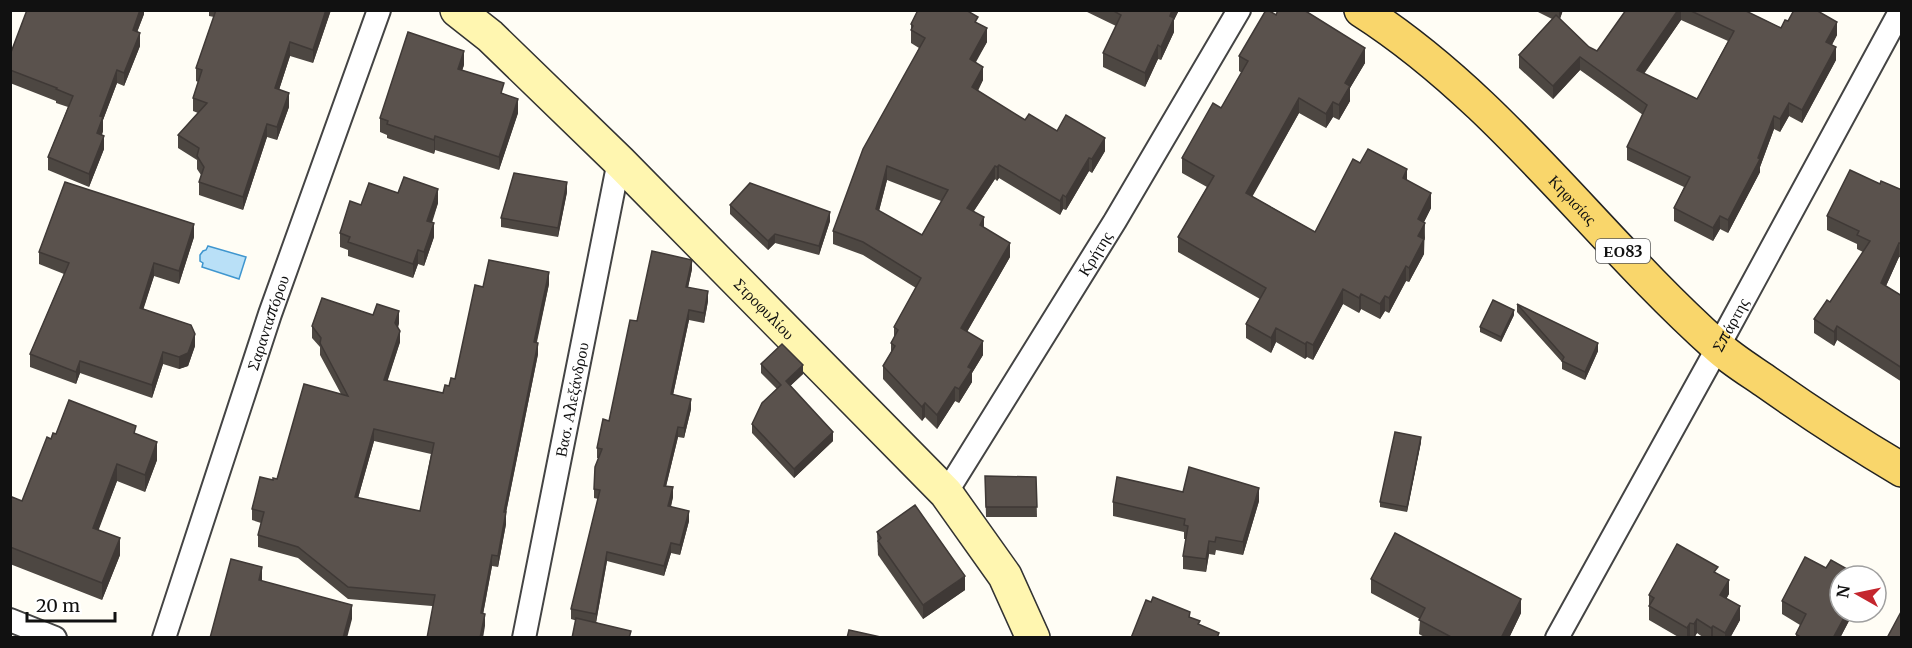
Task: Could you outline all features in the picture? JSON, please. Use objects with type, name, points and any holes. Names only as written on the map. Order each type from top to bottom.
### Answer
[{"type":"main road","name":"Κηφισίας","points":[[1361,10],[1424,56],[1480,105],[1558,182],[1718,348],[1788,397],[1902,470]]},
{"type":"street","name":"Σαρανταπόρου","points":[[164,638],[270,314],[379,10]]},
{"type":"street","name":"Στροφυλίου","points":[[456,10],[490,36],[619,161],[946,493],[1005,576],[1034,638]]},
{"type":"street","name":"Κρήτης","points":[[946,493],[1109,231],[1239,10]]},
{"type":"street","name":"Σπάρτης","points":[[1557,638],[1718,348],[1895,15]]},
{"type":"street","name":"Βασ. Αλεξάνδρου","points":[[524,638],[619,161]]},
{"type":"street","points":[[10,620],[55,638]]},
{"type":"water","points":[[208,246],[246,257],[239,279],[202,267],[200,255]]},
{"type":"building","points":[[27,10],[140,10],[133,30],[140,33],[124,73],[117,70],[100,116],[103,117],[97,133],[104,136],[89,174],[48,157],[73,96],[10,70],[10,55]]},
{"type":"building","points":[[216,10],[326,10],[313,50],[290,42],[275,88],[289,93],[277,127],[267,124],[243,197],[199,182],[204,167],[197,156],[199,148],[178,135],[207,103],[193,98],[202,70],[196,68]]},
{"type":"building","points":[[918,10],[966,10],[978,17],[975,22],[987,28],[970,59],[983,67],[972,87],[1025,120],[1029,114],[1057,131],[1066,115],[1105,138],[1092,159],[1089,158],[1066,197],[1063,195],[1060,201],[999,165],[995,166],[967,208],[984,217],[980,225],[1010,243],[961,328],[983,341],[968,367],[972,369],[959,389],[955,387],[937,415],[925,403],[922,407],[883,366],[895,346],[891,343],[898,330],[894,327],[921,278],[863,242],[833,231],[863,149],[925,38],[911,30],[913,26],[911,24]],"holes":[[[887,166],[948,190],[922,235],[876,209]]]},
{"type":"building","points":[[1112,10],[1172,10],[1170,16],[1174,18],[1161,47],[1158,45],[1145,73],[1103,53],[1121,15]]},
{"type":"building","points":[[1266,10],[1276,15],[1278,10],[1304,10],[1365,48],[1345,83],[1350,86],[1339,105],[1333,102],[1326,114],[1299,98],[1246,193],[1315,232],[1353,159],[1360,163],[1368,149],[1407,169],[1403,178],[1431,193],[1418,219],[1425,223],[1418,236],[1424,239],[1409,268],[1406,266],[1389,298],[1385,296],[1380,304],[1361,294],[1359,298],[1343,289],[1313,345],[1307,342],[1305,344],[1276,328],[1271,338],[1246,324],[1266,288],[1178,237],[1214,176],[1182,158],[1213,103],[1221,108],[1248,61],[1239,56]]},
{"type":"building","points":[[1626,10],[1678,10],[1637,70],[1697,99],[1734,31],[1689,10],[1744,10],[1781,28],[1794,10],[1816,10],[1837,22],[1826,42],[1836,47],[1802,110],[1789,103],[1780,119],[1774,116],[1758,158],[1760,159],[1728,220],[1720,216],[1713,228],[1674,208],[1690,177],[1627,147],[1647,105],[1580,57],[1553,86],[1519,55],[1556,15],[1589,47],[1597,51]]},
{"type":"building","points":[[408,32],[464,51],[458,69],[504,83],[501,93],[518,99],[499,157],[435,136],[434,140],[387,124],[388,121],[380,118]]},
{"type":"building","points":[[1850,170],[1880,184],[1881,181],[1902,190],[1902,244],[1899,243],[1881,283],[1902,296],[1902,368],[1837,326],[1834,332],[1814,319],[1827,300],[1830,302],[1870,241],[1857,235],[1859,231],[1827,216]]},
{"type":"building","points":[[514,173],[567,182],[558,228],[501,218]]},
{"type":"building","points":[[404,177],[438,189],[427,221],[434,223],[424,252],[418,250],[413,264],[348,242],[350,237],[340,233],[350,201],[361,205],[369,183],[398,193]]},
{"type":"building","points":[[65,182],[194,224],[179,271],[154,263],[140,308],[191,325],[195,334],[188,353],[179,357],[163,352],[152,385],[80,361],[76,372],[30,354],[69,263],[39,252]]},
{"type":"building","points":[[750,183],[830,212],[819,246],[775,234],[768,241],[730,205]]},
{"type":"building","points":[[652,251],[692,260],[686,287],[708,291],[704,313],[689,310],[671,394],[691,399],[684,428],[678,427],[664,486],[673,487],[668,506],[689,511],[680,545],[671,543],[664,566],[607,552],[596,614],[571,609],[600,490],[594,489],[595,467],[602,449],[597,448],[603,419],[609,421],[630,320],[637,321]]},
{"type":"building","points":[[489,260],[549,272],[534,342],[538,343],[504,512],[506,512],[498,556],[492,555],[481,613],[485,614],[480,638],[427,638],[435,595],[348,587],[298,547],[258,535],[264,512],[252,509],[260,477],[277,479],[304,384],[348,396],[320,343],[321,338],[312,326],[322,298],[373,315],[377,304],[399,311],[395,323],[400,331],[384,380],[443,393],[445,385],[449,386],[451,378],[455,379],[475,285],[483,287]],"holes":[[[374,429],[434,443],[420,511],[355,497]]]},
{"type":"building","points":[[1493,300],[1514,310],[1501,337],[1480,327]]},
{"type":"building","points":[[1517,304],[1598,343],[1585,372],[1562,361],[1564,357]]},
{"type":"building","points":[[782,344],[803,365],[786,381],[833,432],[794,469],[752,424],[762,403],[781,385],[761,364]]},
{"type":"building","points":[[69,400],[136,426],[134,433],[157,442],[145,475],[117,464],[93,528],[120,538],[102,583],[10,547],[10,501],[12,497],[22,501],[47,437],[51,439],[53,433],[56,434]]},
{"type":"building","points":[[1395,432],[1421,437],[1407,507],[1380,502]]},
{"type":"building","points":[[1189,467],[1259,488],[1243,542],[1216,537],[1215,542],[1209,541],[1206,559],[1183,556],[1188,526],[1184,525],[1185,519],[1113,502],[1117,477],[1183,492]]},
{"type":"building","points":[[985,476],[1036,477],[1037,507],[986,507]]},
{"type":"building","points":[[915,505],[965,576],[923,605],[878,541],[881,538],[877,532]]},
{"type":"building","points":[[1395,533],[1521,599],[1501,638],[1453,638],[1419,620],[1425,608],[1371,579]]},
{"type":"building","points":[[1677,544],[1718,567],[1714,572],[1729,580],[1720,595],[1740,606],[1725,633],[1697,619],[1687,628],[1649,606],[1654,598],[1649,595]]},
{"type":"building","points":[[1805,557],[1826,568],[1828,565],[1828,624],[1841,624],[1833,638],[1802,638],[1796,634],[1806,614],[1782,601]]},
{"type":"building","points":[[231,559],[262,567],[259,580],[352,605],[343,638],[210,638]]},
{"type":"building","points":[[1153,597],[1190,612],[1189,617],[1200,621],[1198,624],[1219,633],[1217,638],[1131,638],[1146,600],[1151,602]]},
{"type":"building","points":[[1902,610],[1902,638],[1887,638]]},
{"type":"building","points":[[576,618],[631,631],[629,638],[572,638]]},
{"type":"building","points":[[849,630],[885,638],[847,638]]}]
